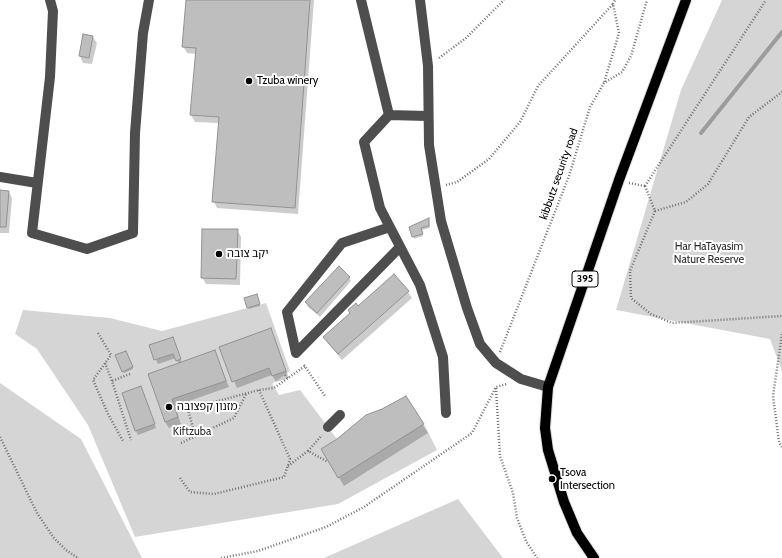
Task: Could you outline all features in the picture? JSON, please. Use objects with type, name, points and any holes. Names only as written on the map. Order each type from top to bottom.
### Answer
[{"type":"main road","name":"395","points":[[594,558],[577,533],[564,502],[548,450],[544,428],[548,387],[619,180],[686,0]]},
{"type":"street","points":[[50,0],[53,11],[50,77],[32,233],[87,249],[133,233],[135,133],[143,33],[149,0]]},
{"type":"street","points":[[361,0],[389,115]]},
{"type":"street","points":[[420,0],[428,66],[427,116],[429,145],[441,220],[467,308],[480,344],[496,363],[521,379],[548,387]]},
{"type":"street","points":[[427,116],[389,115],[364,142],[380,208],[420,285],[443,357],[446,413]]},
{"type":"street","points":[[0,177],[38,183]]},
{"type":"street","points":[[296,353],[287,312],[342,243],[390,227]]},
{"type":"street","points":[[296,353],[400,247]]},
{"type":"street","points":[[328,427],[340,415]]},
{"type":"path","points":[[428,66],[466,38],[504,0]]},
{"type":"path","points":[[436,187],[457,182],[489,159],[520,122],[538,86],[615,0]]},
{"type":"path","name":"kibbutz security road","points":[[496,363],[569,176],[590,107],[604,83],[622,72],[631,56],[647,0]]},
{"type":"path","points":[[645,186],[766,0]]},
{"type":"path","points":[[604,83],[619,33],[613,4]]},
{"type":"path","points":[[656,211],[686,202],[708,184],[749,117],[782,92]]},
{"type":"path","points":[[619,180],[645,186]]},
{"type":"path","points":[[645,186],[656,211],[630,271],[631,298],[651,314],[672,323],[782,316]]},
{"type":"path","points":[[98,333],[112,355],[94,380],[108,414],[123,441]]},
{"type":"path","points":[[782,334],[773,396],[779,442],[782,447]]},
{"type":"path","points":[[296,353],[325,396]]},
{"type":"path","points":[[105,363],[131,440]]},
{"type":"path","points":[[195,436],[188,409],[259,390],[274,388],[305,366]]},
{"type":"path","points":[[112,381],[130,374]]},
{"type":"path","points":[[285,375],[288,378]]},
{"type":"path","points":[[221,558],[258,551],[326,527],[364,507],[472,433],[496,387],[500,456],[513,493],[517,518],[526,542],[537,558]]},
{"type":"path","points":[[180,478],[190,492],[214,494],[284,477],[290,459],[259,390]]},
{"type":"path","points":[[181,443],[234,418],[246,394]]},
{"type":"path","points":[[287,467],[308,451],[328,427]]},
{"type":"path","points":[[0,437],[37,513],[53,537],[66,550],[78,558]]},
{"type":"path","points":[[308,451],[328,462]]},
{"type":"green space","name":"Har HaTayasim Nature Reserve","points":[[722,0],[782,0],[782,371],[770,339],[616,310],[681,90]]},
{"type":"green space","name":"Kiftzuba","points":[[266,303],[290,371],[272,384],[279,395],[300,390],[337,439],[366,415],[382,409],[406,396],[424,424],[437,450],[338,504],[135,537],[88,425],[37,349],[15,334],[23,310],[110,318],[162,331]]},
{"type":"green space","points":[[0,383],[81,439],[142,558],[0,558]]},
{"type":"green space","points":[[458,499],[503,558],[324,558]]},
{"type":"building","name":"Tzuba winery","points":[[186,0],[310,0],[295,208],[212,202],[219,117],[190,115],[196,48],[182,47]]},
{"type":"building","points":[[83,34],[93,36],[89,58],[79,56]]},
{"type":"building","points":[[0,190],[9,191],[6,227],[0,227]]},
{"type":"building","points":[[429,218],[429,226],[421,228],[423,234],[412,237],[409,227]]},
{"type":"building","name":"יקב צובה","points":[[202,229],[238,229],[236,279],[201,278]]},
{"type":"building","points":[[339,266],[350,277],[317,313],[305,302]]},
{"type":"building","points":[[394,274],[409,291],[338,354],[323,337],[350,313],[348,310],[356,303],[358,306]]},
{"type":"building","points":[[257,294],[260,304],[247,308],[244,298]]},
{"type":"building","points":[[271,328],[286,371],[272,376],[269,368],[232,382],[219,347]]},
{"type":"building","points":[[173,337],[181,359],[176,361],[173,354],[154,360],[149,345]]},
{"type":"building","points":[[215,350],[226,381],[172,399],[178,417],[165,422],[148,374]]},
{"type":"building","points":[[126,351],[133,367],[122,372],[115,355]]},
{"type":"building","points":[[141,386],[155,424],[135,431],[122,393]]},
{"type":"building","points":[[406,396],[424,424],[338,478],[321,449],[337,439],[366,415],[382,409]]},
{"type":"waterway","points":[[701,133],[782,32]]},
{"type":"place","name":"Tzuba winery","points":[[249,81]]},
{"type":"place","name":"יקב צובה","points":[[219,254]]},
{"type":"place","name":"מזנון קפצובה","points":[[169,407]]},
{"type":"place","name":"Tsova Intersection","points":[[552,479]]}]
